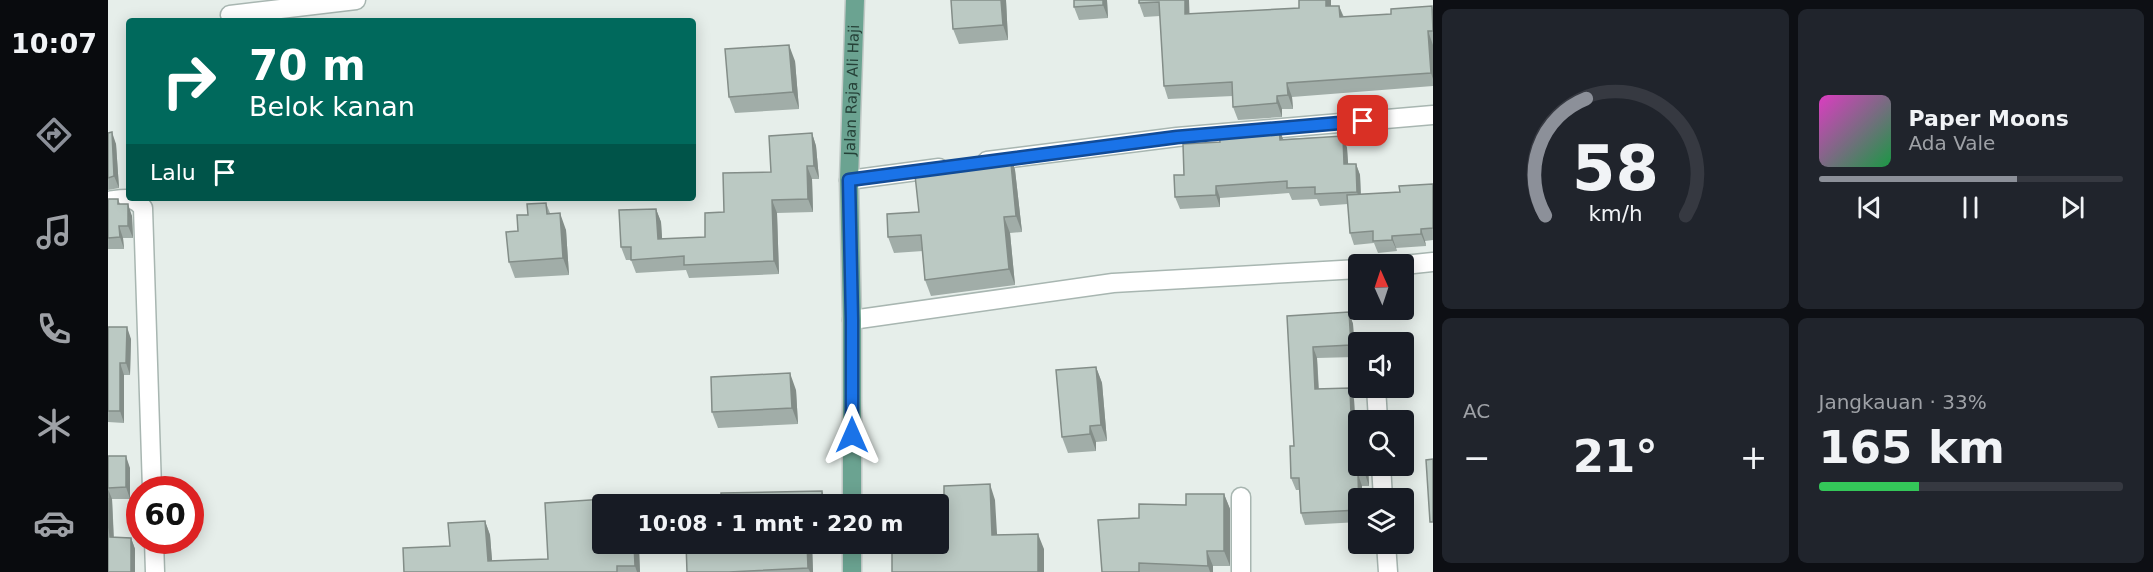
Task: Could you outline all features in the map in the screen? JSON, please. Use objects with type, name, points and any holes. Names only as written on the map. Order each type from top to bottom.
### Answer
[{"type":"main road","name":"Jalan Raja Ali Haji","points":[[852,494],[849,180],[855,0]]},
{"type":"main road","points":[[852,554],[852,572]]},
{"type":"street","points":[[230,15],[356,0]]},
{"type":"street","points":[[849,180],[1177,137],[1433,115]]},
{"type":"street","points":[[108,201],[126,199]]},
{"type":"street","points":[[136,201],[143,208],[152,476]]},
{"type":"street","points":[[1414,264],[1433,262]]},
{"type":"street","points":[[852,320],[1113,283],[1348,269]]},
{"type":"street","points":[[1241,496],[1241,572]]},
{"type":"street","points":[[154,554],[155,572]]},
{"type":"street","points":[[1387,554],[1388,572]]},
{"type":"building","points":[[951,0],[1001,0],[1003,25],[953,29]]},
{"type":"building","points":[[1074,0],[1103,0],[1103,5],[1074,7]]},
{"type":"building","points":[[1139,0],[1185,0],[1185,14],[1299,8],[1299,0],[1326,0],[1326,6],[1339,6],[1340,17],[1391,14],[1391,9],[1432,6],[1433,31],[1428,31],[1431,73],[1287,83],[1288,95],[1277,96],[1277,103],[1233,107],[1232,82],[1164,86],[1159,2],[1139,3]]},
{"type":"building","points":[[789,45],[793,92],[729,97],[725,49]]},
{"type":"building","points":[[1279,127],[1280,140],[1343,136],[1344,164],[1356,164],[1357,192],[1315,194],[1315,187],[1287,188],[1287,181],[1216,186],[1216,195],[1175,197],[1174,175],[1184,175],[1183,144],[1220,142],[1219,133]]},
{"type":"building","points":[[112,132],[114,176],[108,178],[108,133]]},
{"type":"building","points":[[812,133],[814,166],[807,166],[808,199],[772,200],[774,261],[684,265],[684,256],[631,260],[631,247],[621,247],[619,210],[656,209],[658,239],[705,237],[705,213],[724,212],[723,173],[771,172],[769,136]]},
{"type":"building","points":[[1010,153],[1016,216],[1004,217],[1009,269],[925,280],[921,235],[888,237],[887,214],[919,212],[914,166]]},
{"type":"building","points":[[1433,184],[1433,228],[1421,229],[1421,234],[1392,236],[1392,240],[1373,241],[1373,231],[1350,233],[1347,195],[1400,192],[1399,186]]},
{"type":"building","points":[[108,199],[118,199],[118,204],[128,204],[128,226],[119,226],[120,237],[108,238]]},
{"type":"building","points":[[546,203],[547,214],[560,213],[563,258],[509,262],[506,232],[518,231],[517,215],[528,215],[527,204]]},
{"type":"building","points":[[1348,312],[1350,332],[1348,332],[1348,345],[1313,347],[1315,389],[1348,388],[1348,398],[1350,398],[1351,410],[1348,410],[1348,476],[1358,476],[1358,488],[1348,488],[1348,511],[1301,513],[1299,478],[1291,478],[1290,446],[1294,446],[1287,316]]},
{"type":"building","points":[[108,327],[127,327],[126,363],[120,363],[120,411],[108,411]]},
{"type":"building","points":[[1096,367],[1101,425],[1090,426],[1090,434],[1062,437],[1056,370]]},
{"type":"building","points":[[790,373],[792,408],[712,412],[711,377]]},
{"type":"building","points":[[108,456],[126,456],[126,487],[108,488]]},
{"type":"building","points":[[1433,459],[1433,522],[1430,522],[1426,460]]},
{"type":"building","points":[[990,484],[992,535],[1038,534],[1038,572],[892,572],[892,554],[949,554],[949,494],[944,494],[944,486]]},
{"type":"building","points":[[822,491],[822,494],[721,493]]},
{"type":"building","points":[[1186,494],[1224,494],[1224,551],[1207,551],[1208,566],[1139,563],[1139,572],[1102,572],[1098,520],[1139,518],[1139,504],[1186,505]]},
{"type":"building","points":[[108,498],[110,537],[126,538],[126,554],[131,554],[131,572],[108,572]]},
{"type":"building","points":[[592,500],[592,554],[634,554],[635,566],[617,566],[617,572],[404,572],[403,548],[450,546],[448,523],[485,521],[488,561],[548,559],[545,503]]},
{"type":"building","points":[[686,554],[807,554],[808,568],[687,572]]},
{"type":"route","points":[[852,435],[849,180],[1177,137],[1363,121]]}]
